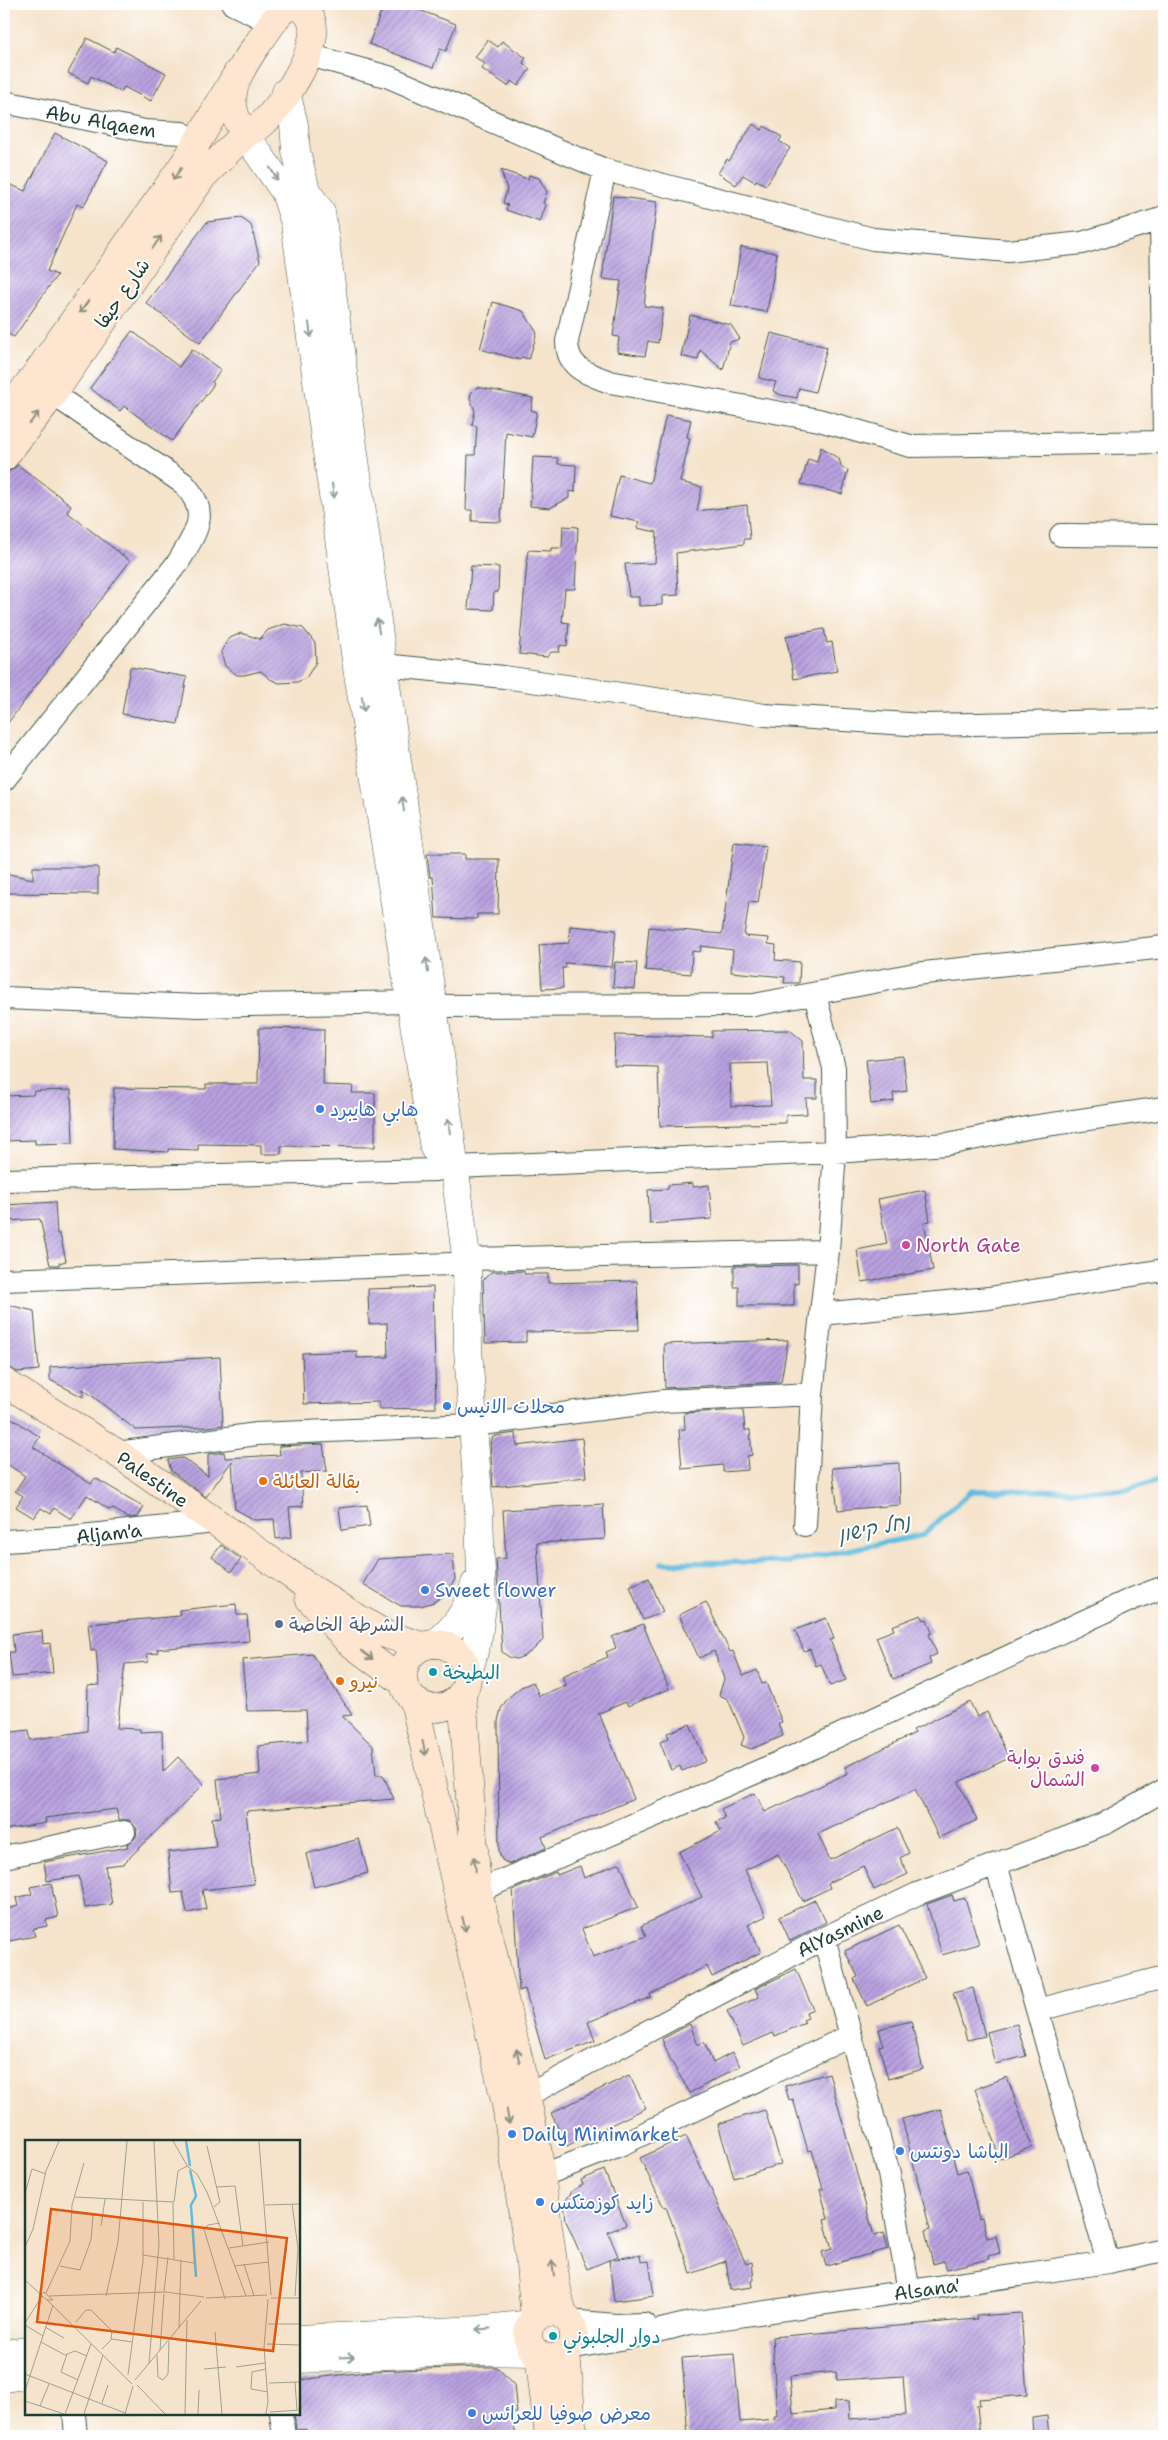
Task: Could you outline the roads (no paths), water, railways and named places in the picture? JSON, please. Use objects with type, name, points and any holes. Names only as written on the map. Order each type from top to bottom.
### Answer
[{"type":"main road","points":[[4,416],[197,143],[238,72],[279,13],[295,6],[303,9],[310,17],[320,14]]},
{"type":"main road","points":[[309,55],[320,14]]},
{"type":"main road","name":"شارع حيفا","points":[[4,457],[53,394],[203,176],[245,134],[261,126],[286,92],[309,55]]},
{"type":"main road","points":[[238,72],[232,92],[232,105],[234,116],[245,134]]},
{"type":"main road","name":"Palestine","points":[[4,1382],[117,1454],[300,1581],[385,1634],[428,1645]]},
{"type":"main road","points":[[300,1581],[311,1601],[348,1641],[429,1707],[445,1707],[455,1702],[465,1684]]},
{"type":"main road","points":[[568,2350],[554,2358],[538,2353],[529,2343],[528,2335],[533,2321],[529,2255],[506,2105],[409,1691],[406,1661],[428,1645],[452,1648],[460,1655],[465,1684],[478,1891],[526,2096],[541,2176],[556,2284],[566,2318],[573,2331],[573,2338],[568,2350],[573,2436]]},
{"type":"main road","points":[[533,2321],[546,2312],[553,2312],[566,2318]]},
{"type":"main road","points":[[538,2353],[549,2436]]},
{"type":"street","points":[[233,4],[279,13]]},
{"type":"street","points":[[309,55],[389,77],[605,170],[872,239],[1008,251],[1082,243],[1162,218],[1164,437]]},
{"type":"street","points":[[286,92],[294,125],[296,151],[306,191],[321,212],[370,666]]},
{"type":"street","name":"Abu Alqaem","points":[[4,102],[145,131],[182,134],[197,143]]},
{"type":"street","points":[[245,134],[272,169],[285,192],[296,223],[370,666],[446,1169],[459,1262],[468,1349],[479,1512],[479,1571],[482,1606],[478,1636],[465,1684]]},
{"type":"street","points":[[605,170],[567,341],[569,357],[573,364],[588,374],[610,382],[819,420],[910,446],[1164,442]]},
{"type":"street","points":[[4,780],[179,561],[196,534],[200,518],[198,504],[192,492],[183,483],[53,394]]},
{"type":"street","points":[[1061,535],[1164,536]]},
{"type":"street","points":[[370,666],[513,678],[765,715],[924,725],[1164,720]]},
{"type":"street","points":[[4,998],[198,1006],[422,1004],[754,1005],[915,974],[1164,948]]},
{"type":"street","points":[[806,1525],[812,1394],[828,1251],[835,1152],[834,1068],[814,994]]},
{"type":"street","points":[[4,1180],[446,1169],[835,1152],[947,1144],[1032,1128],[1164,1108]]},
{"type":"street","points":[[4,1280],[459,1262],[828,1251]]},
{"type":"street","points":[[821,1314],[989,1298],[1164,1270]]},
{"type":"street","points":[[117,1454],[257,1434],[473,1425],[664,1401],[812,1394]]},
{"type":"street","name":"Aljam'a","points":[[4,1541],[71,1537],[215,1522]]},
{"type":"street","points":[[428,1645],[452,1630],[462,1619],[470,1602],[479,1571]]},
{"type":"street","points":[[478,1891],[799,1754],[1132,1599],[1158,1589],[1164,1590]]},
{"type":"street","name":"AlYasmine","points":[[526,2096],[824,1938],[917,1894],[1106,1823],[1164,1790]]},
{"type":"street","points":[[4,1857],[124,1832]]},
{"type":"street","points":[[996,1864],[1108,2262]]},
{"type":"street","points":[[824,1938],[889,2174],[909,2292]]},
{"type":"street","points":[[1038,2010],[1164,1977]]},
{"type":"street","points":[[541,2176],[622,2144],[850,2036]]},
{"type":"street","name":"Alsana'","points":[[690,2323],[1108,2262],[1164,2250]]},
{"type":"street","points":[[566,2318],[616,2325],[690,2323]]},
{"type":"street","points":[[300,2339],[478,2330],[533,2321]]},
{"type":"street","points":[[568,2350],[690,2323]]},
{"type":"street","points":[[4,2354],[25,2351]]},
{"type":"street","points":[[300,2359],[480,2351],[538,2353]]},
{"type":"street","points":[[4,2378],[25,2376]]},
{"type":"street","points":[[74,2415],[76,2436]]},
{"type":"street","points":[[281,2415],[284,2436]]},
{"type":"waterway","name":"נחל קישון","points":[[662,1563],[788,1562],[923,1535],[971,1491],[1125,1490],[1164,1479]]},
{"type":"place","name":"هابي هايبرد","points":[[320,1109]]},
{"type":"place","name":"North Gate","points":[[906,1245]]},
{"type":"place","name":"محلات الانيس","points":[[447,1406]]},
{"type":"place","name":"بقالة العائلة","points":[[263,1481]]},
{"type":"place","name":"Sweet flower","points":[[425,1590]]},
{"type":"place","name":"الشرطة الخاصة","points":[[279,1624]]},
{"type":"place","name":"البطيخة","points":[[433,1672]]},
{"type":"place","name":"نيرو","points":[[340,1681]]},
{"type":"place","name":"فندق بوابة الشمال","points":[[1095,1768]]},
{"type":"place","name":"Daily Minimarket","points":[[512,2134]]},
{"type":"place","name":"الباشا دونتس","points":[[900,2151]]},
{"type":"place","name":"زايد كوزمتكس","points":[[540,2202]]},
{"type":"place","name":"دوار الجلبوني","points":[[553,2336]]},
{"type":"place","name":"معرض صوفيا للعرائس","points":[[472,2413]]}]
